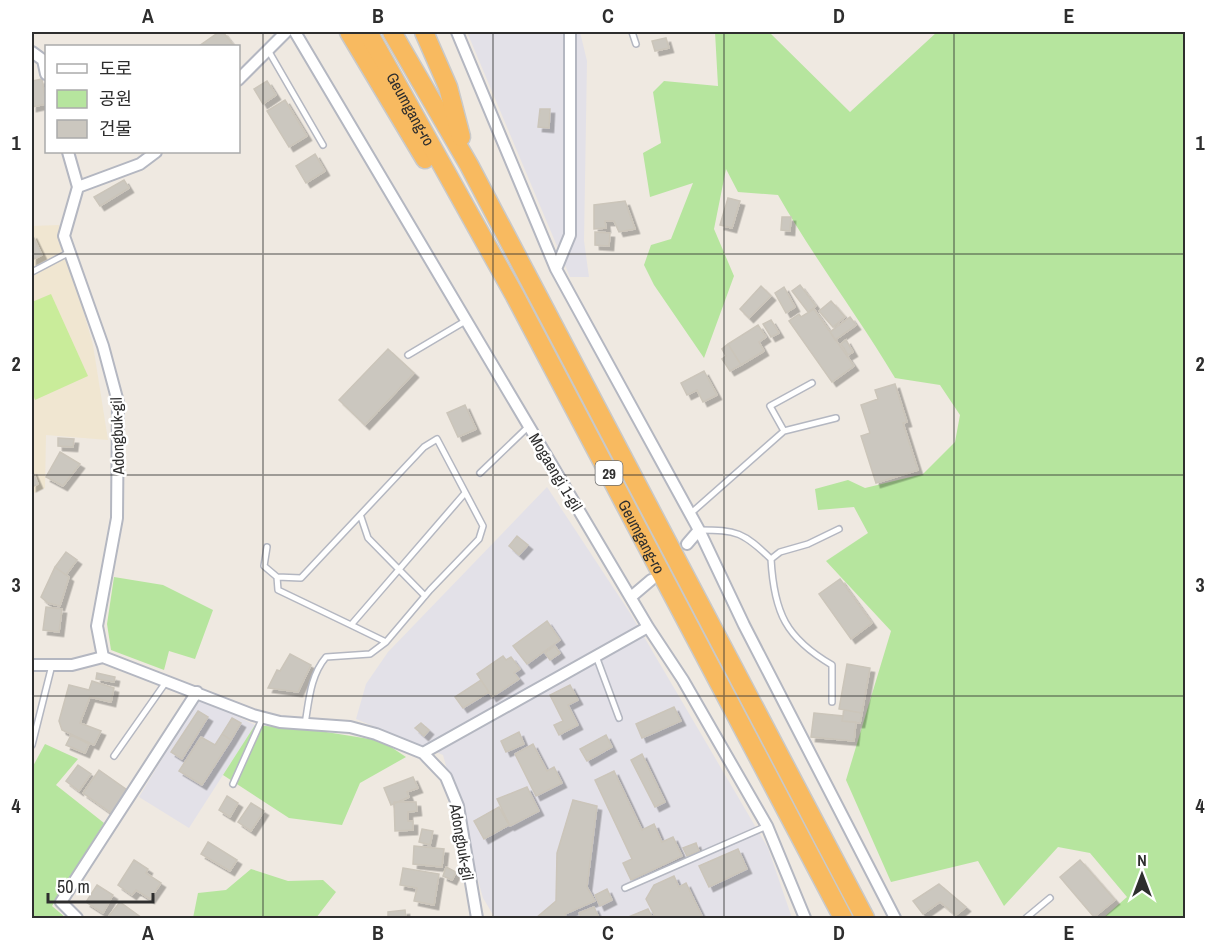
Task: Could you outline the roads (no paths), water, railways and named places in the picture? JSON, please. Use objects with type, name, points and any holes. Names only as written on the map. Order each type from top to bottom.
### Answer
[{"type":"highway","points":[[349,32],[499,281],[515,296]]},
{"type":"highway","name":"Geumgang-ro","points":[[368,32],[515,296],[843,918]]},
{"type":"highway","name":"Geumgang-ro","points":[[392,32],[469,165],[865,918]]},
{"type":"highway","points":[[424,32],[448,87],[469,165]]},
{"type":"street","points":[[240,78],[286,32]]},
{"type":"street","name":"Mogaengi 1-gil","points":[[296,32],[648,627],[683,680],[767,826],[805,918]]},
{"type":"street","points":[[458,32],[556,268],[699,530],[744,625],[895,918]]},
{"type":"street","points":[[556,268],[570,235],[570,32]]},
{"type":"street","points":[[32,52],[43,60],[45,69]]},
{"type":"street","points":[[68,153],[78,188],[140,164],[155,153]]},
{"type":"street","name":"Adongbuk-gil","points":[[78,188],[64,236],[103,346],[118,402],[117,518],[97,626],[103,657],[263,717],[359,729],[423,753],[446,777],[458,806],[477,918]]},
{"type":"street","points":[[687,544],[699,530]]},
{"type":"street","points":[[631,597],[651,580]]},
{"type":"street","points":[[423,753],[648,627]]},
{"type":"street","points":[[32,665],[72,665],[103,657]]},
{"type":"street","points":[[77,918],[61,902],[197,692]]},
{"type":"lane","points":[[632,32],[636,44]]},
{"type":"lane","points":[[268,50],[323,145]]},
{"type":"lane","points":[[32,272],[70,252]]},
{"type":"lane","points":[[408,355],[467,320]]},
{"type":"lane","points":[[784,431],[770,406],[812,383]]},
{"type":"lane","points":[[690,514],[784,431],[836,418]]},
{"type":"lane","points":[[480,473],[529,426]]},
{"type":"lane","points":[[267,547],[264,566],[277,577],[302,578],[424,447],[437,439],[483,526],[479,539],[425,596],[386,642],[370,654],[326,657],[317,668],[312,683],[305,724]]},
{"type":"lane","points":[[351,625],[465,493]]},
{"type":"lane","points":[[361,517],[369,538],[398,571],[425,596]]},
{"type":"lane","points":[[771,559],[780,552],[808,544],[839,529]]},
{"type":"lane","points":[[699,530],[726,530],[748,537],[771,559],[772,585],[791,633],[806,650],[832,665],[832,702]]},
{"type":"lane","points":[[277,577],[278,590],[386,642]]},
{"type":"lane","points":[[596,656],[619,718]]},
{"type":"lane","points":[[32,745],[52,665]]},
{"type":"lane","points":[[114,756],[167,680]]},
{"type":"lane","points":[[233,784],[263,717]]},
{"type":"lane","points":[[625,888],[767,826]]},
{"type":"lane","points":[[1026,918],[1050,898]]}]
